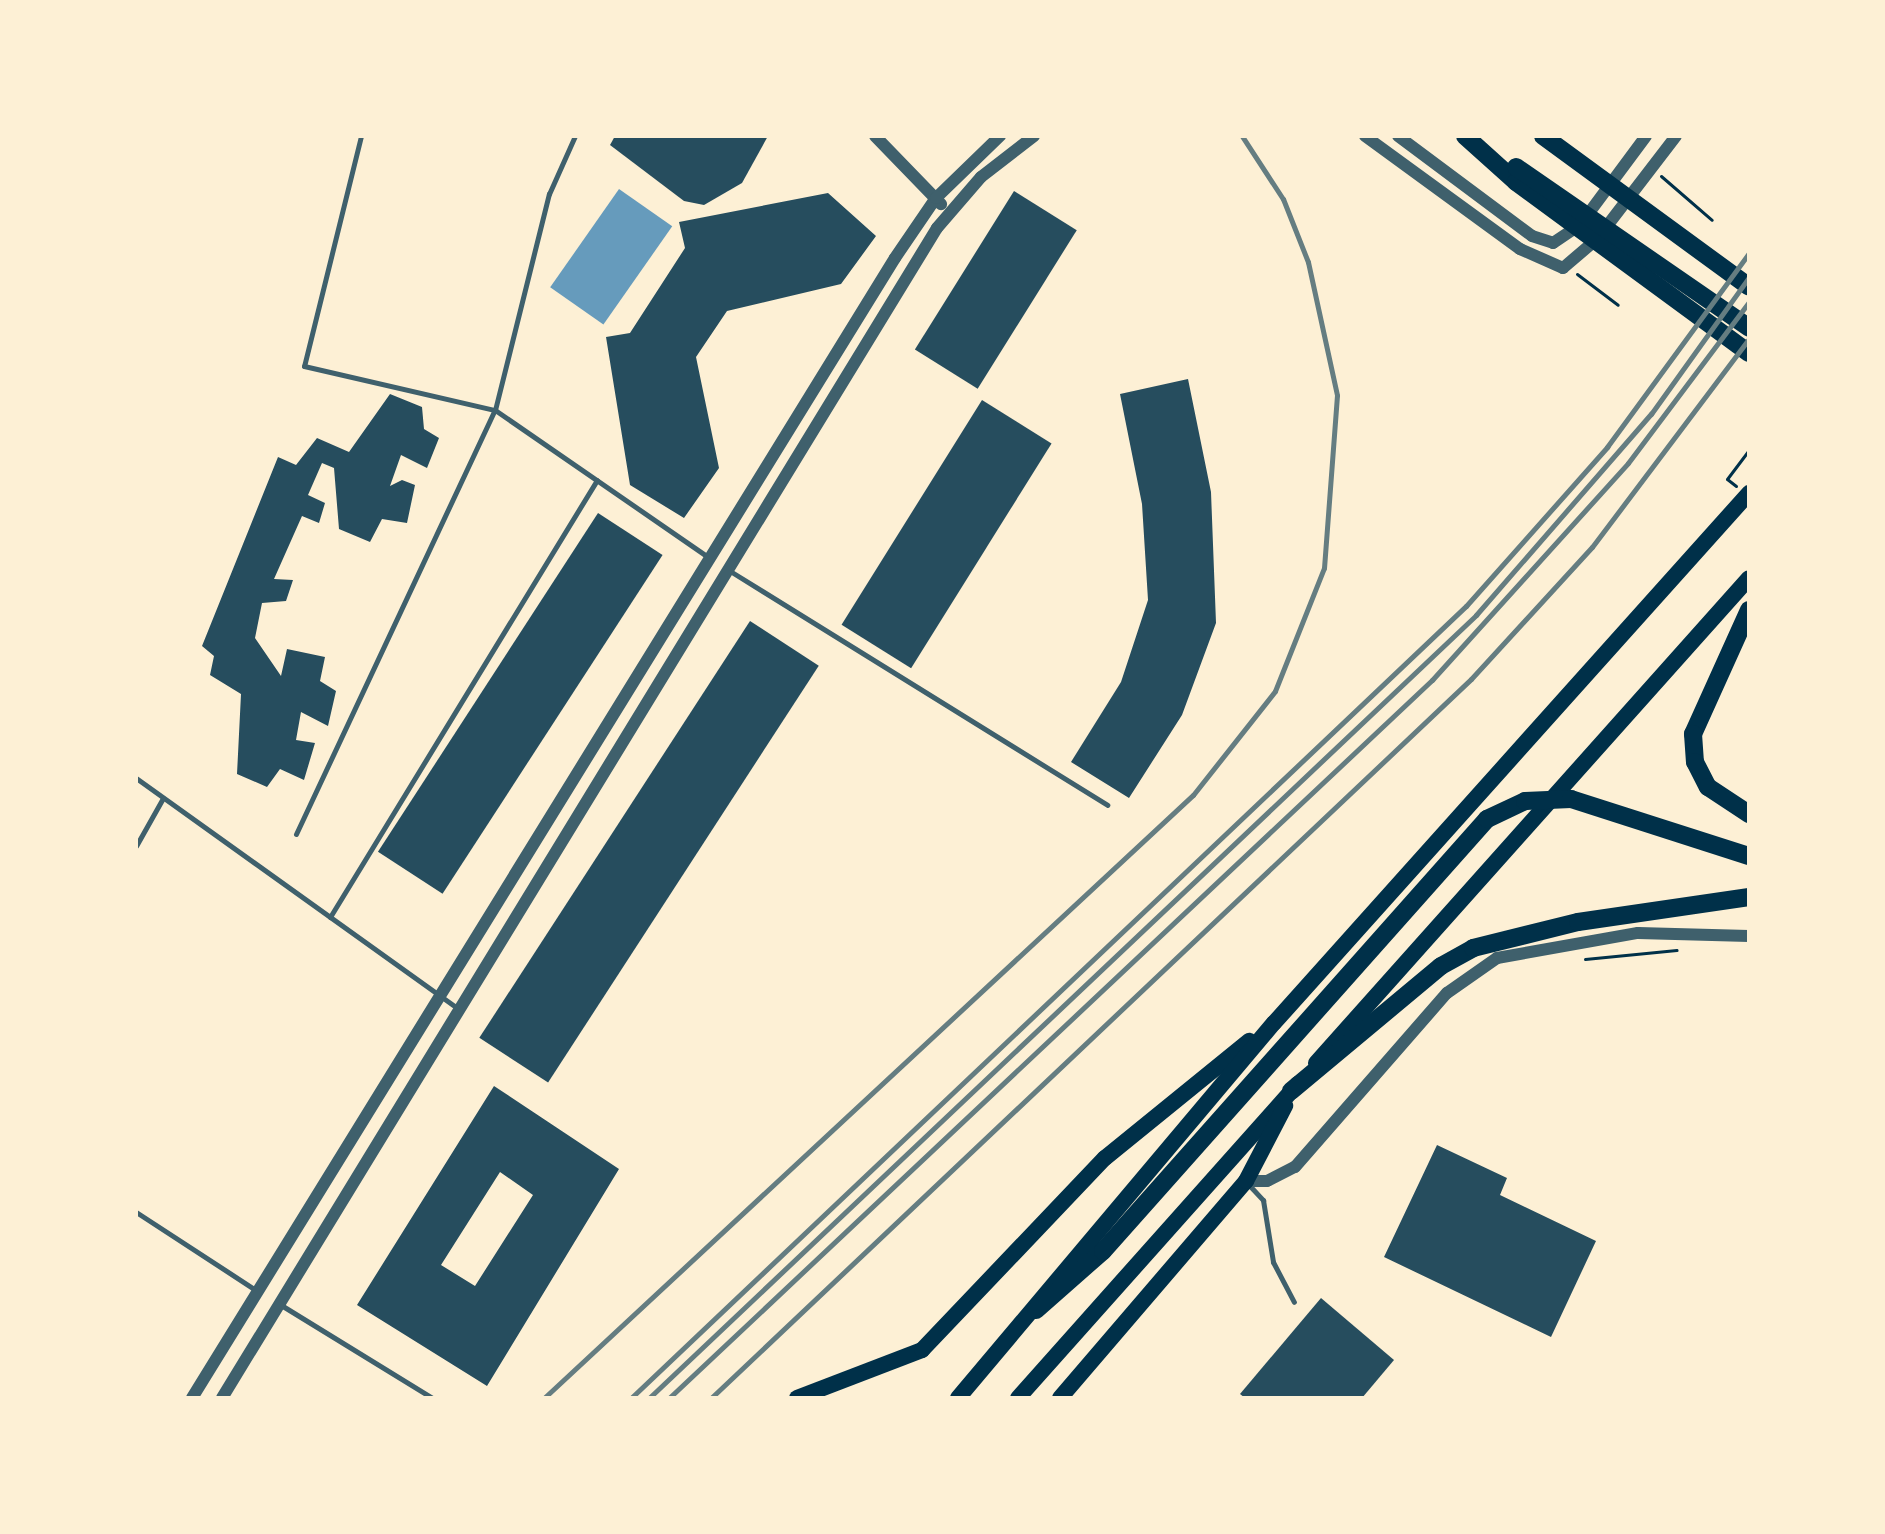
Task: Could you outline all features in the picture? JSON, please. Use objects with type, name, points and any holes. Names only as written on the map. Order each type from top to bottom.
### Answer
[{"type":"highway","points":[[1468,136],[1749,328]]},
{"type":"highway","points":[[1468,136],[1516,182],[1749,353]]},
{"type":"highway","points":[[1543,136],[1749,287]]},
{"type":"highway","points":[[958,1398],[1036,1310],[1274,1023],[1749,493]]},
{"type":"highway","points":[[1018,1398],[1475,881],[1749,578]]},
{"type":"highway","points":[[1749,610],[1693,734],[1695,762],[1708,787],[1749,814]]},
{"type":"highway","points":[[1036,1310],[1103,1251],[1487,819],[1525,801],[1571,799],[1749,856]]},
{"type":"highway","points":[[1060,1398],[1246,1181],[1291,1091],[1441,966],[1473,948],[1578,922],[1749,897]]},
{"type":"highway","points":[[797,1398],[922,1350],[1105,1158],[1274,1023]]},
{"type":"street","points":[[875,136],[950,211]]},
{"type":"street","points":[[192,1398],[709,557],[936,198],[1000,136]]},
{"type":"street","points":[[222,1398],[463,1011],[950,211],[1034,136]]},
{"type":"street","points":[[1365,136],[1520,249],[1563,268],[1597,239],[1676,136]]},
{"type":"street","points":[[1398,136],[1523,230],[1553,243],[1580,225],[1646,136]]},
{"type":"street","points":[[1246,1181],[1267,1181],[1295,1167],[1447,993],[1497,958],[1638,933],[1749,936]]},
{"type":"lane","points":[[361,136],[304,366],[495,410],[709,557]]},
{"type":"lane","points":[[296,834],[495,410],[549,194],[575,136]]},
{"type":"lane","points":[[330,917],[597,480]]},
{"type":"lane","points":[[730,571],[1107,805]]},
{"type":"lane","points":[[136,778],[463,1011]]},
{"type":"lane","points":[[136,846],[163,798]]},
{"type":"lane","points":[[1246,1181],[1263,1200],[1273,1262],[1294,1302]]},
{"type":"lane","points":[[136,1212],[258,1292]]},
{"type":"lane","points":[[281,1304],[432,1398]]},
{"type":"path","points":[[1652,168],[1712,220]]},
{"type":"path","points":[[1563,268],[1618,305]]},
{"type":"path","points":[[1727,479],[1749,450]]},
{"type":"path","points":[[1577,959],[1666,951]]},
{"type":"water","points":[[619,189],[672,226],[603,325],[550,287]]},
{"type":"building","points":[[615,136],[768,136],[742,183],[704,205],[684,201],[610,145]]},
{"type":"building","points":[[1014,191],[1077,230],[978,389],[915,350]]},
{"type":"building","points":[[828,193],[876,236],[841,284],[727,311],[696,357],[719,468],[684,518],[630,485],[606,337],[630,333],[685,248],[679,222]]},
{"type":"building","points":[[1188,379],[1211,492],[1216,623],[1182,715],[1129,798],[1071,762],[1121,682],[1148,600],[1142,504],[1120,394]]},
{"type":"building","points":[[390,394],[422,407],[424,429],[439,438],[427,468],[401,455],[390,486],[402,480],[415,485],[407,523],[382,519],[370,542],[339,529],[334,468],[322,463],[308,495],[325,503],[319,523],[302,516],[274,579],[293,580],[286,601],[262,603],[255,638],[281,676],[287,649],[325,657],[320,681],[336,691],[328,726],[301,712],[296,740],[315,743],[304,780],[280,769],[267,787],[237,774],[241,694],[210,675],[214,656],[202,646],[278,457],[296,465],[317,438],[349,452]]},
{"type":"building","points":[[982,400],[1052,443],[911,668],[842,625]]},
{"type":"building","points":[[598,513],[663,555],[443,894],[378,852]]},
{"type":"building","points":[[750,621],[819,666],[548,1082],[479,1038]]},
{"type":"building","points":[[494,1086],[619,1169],[487,1386],[357,1305]],"holes":[[[500,1172],[533,1195],[475,1286],[441,1265]]]},
{"type":"building","points":[[1437,1145],[1507,1178],[1500,1195],[1596,1241],[1551,1337],[1384,1257]]},
{"type":"building","points":[[1321,1298],[1394,1360],[1362,1398],[1245,1398],[1240,1394]]},
{"type":"railway","points":[[544,1398],[1193,795],[1275,691],[1324,568],[1337,395],[1308,262],[1283,199],[1242,136]]},
{"type":"railway","points":[[631,1398],[1466,606],[1607,447],[1749,253]]},
{"type":"railway","points":[[649,1398],[1476,615],[1651,414],[1749,277]]},
{"type":"railway","points":[[669,1398],[1432,680],[1628,463],[1749,302]]},
{"type":"railway","points":[[711,1398],[1471,679],[1592,547],[1749,339]]}]
